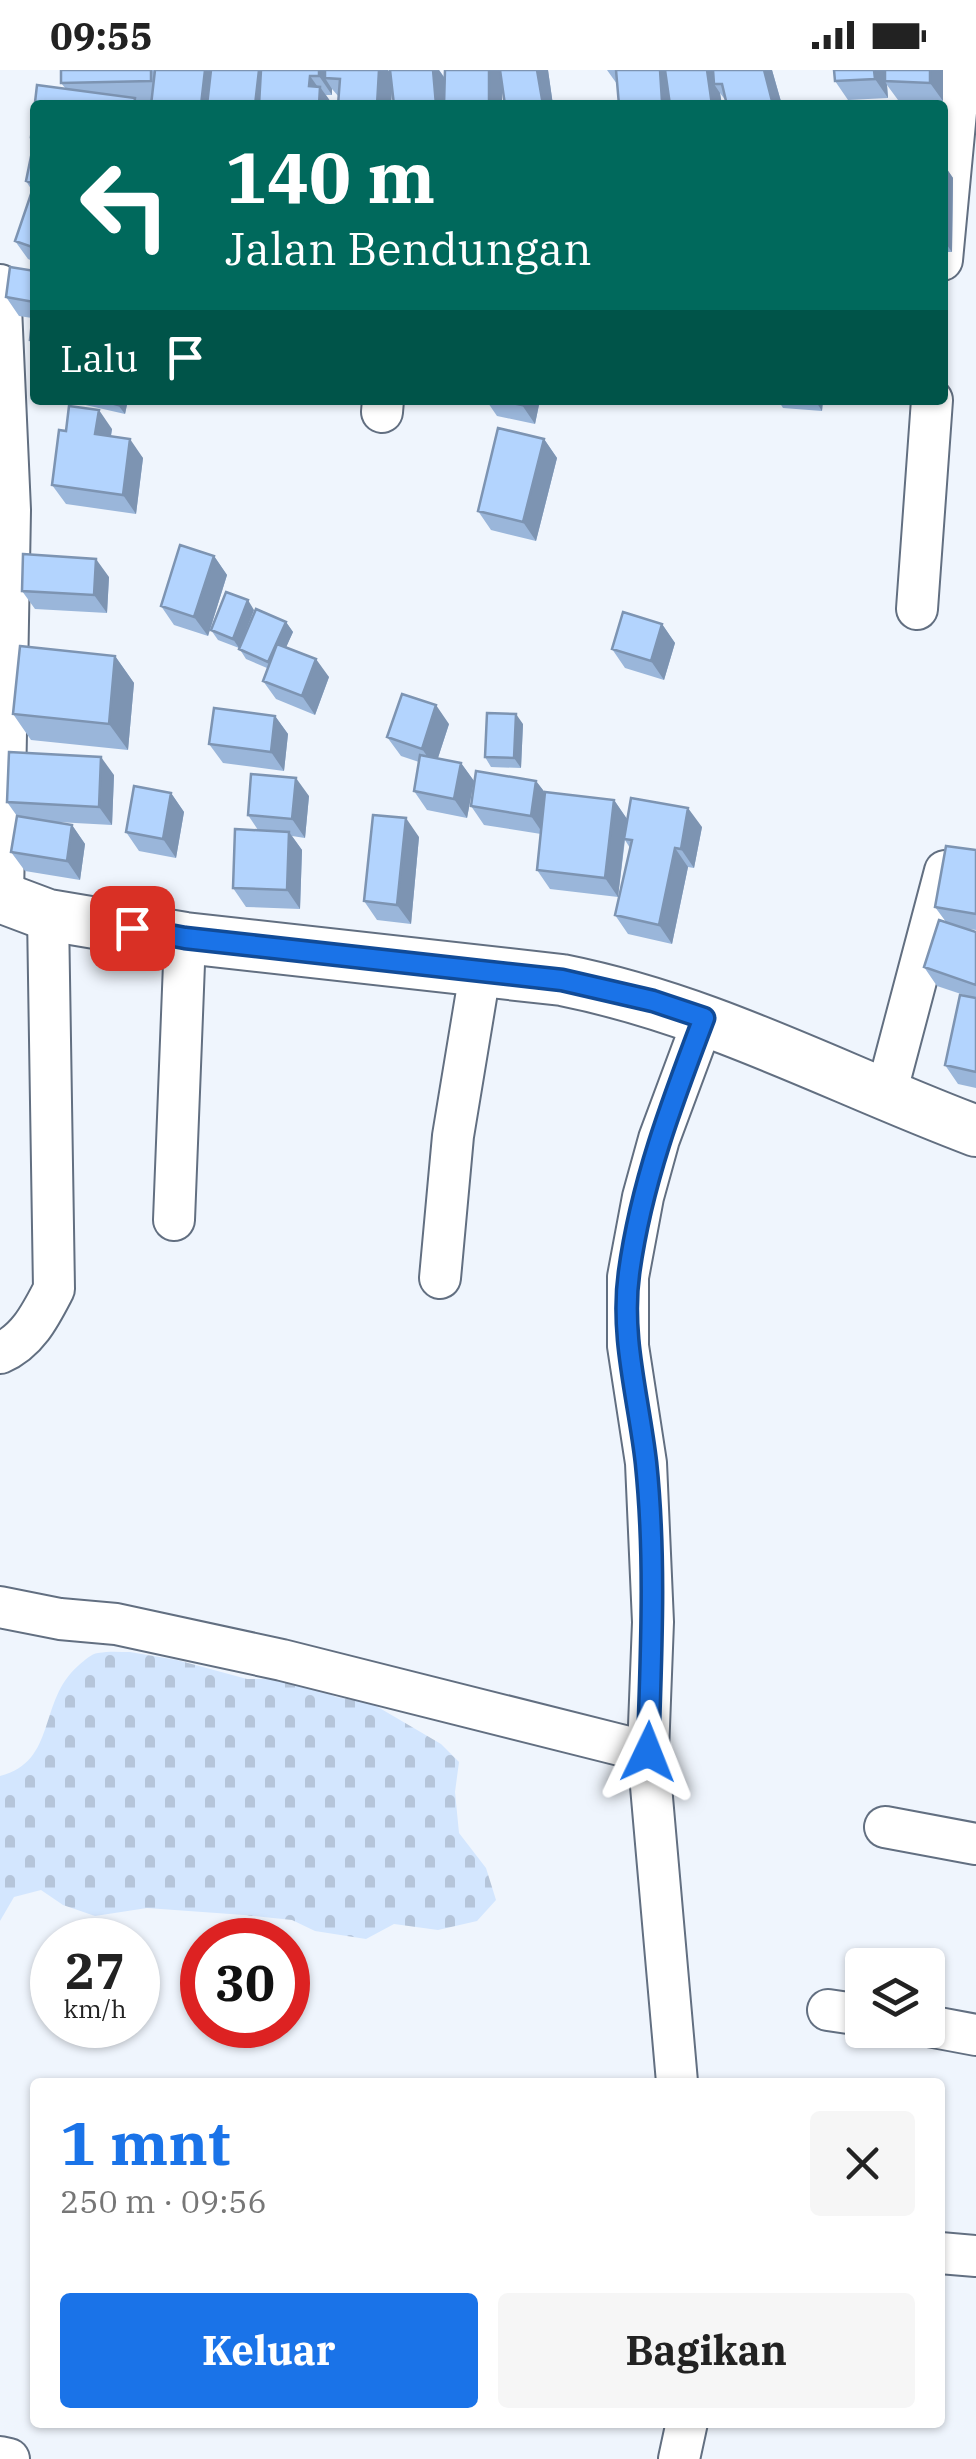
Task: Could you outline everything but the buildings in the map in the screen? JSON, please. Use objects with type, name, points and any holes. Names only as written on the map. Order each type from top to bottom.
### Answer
[{"type":"street","points":[[948,212],[960,70]]},
{"type":"street","points":[[0,285],[10,510],[17,903],[54,1289],[37,1323],[10,1348],[0,1352]]},
{"type":"street","points":[[918,608],[932,405]]},
{"type":"street","points":[[886,1094],[945,871]]},
{"type":"street","points":[[17,903],[185,938],[562,980],[609,990],[704,1018],[976,1131]]},
{"type":"street","points":[[174,1220],[185,938]]},
{"type":"street","points":[[440,1278],[453,1136],[480,973]]},
{"type":"street","points":[[677,2078],[648,1752],[653,1622],[646,1463],[628,1346],[628,1277],[659,1139],[704,1018]]},
{"type":"street","points":[[0,1607],[60,1619],[116,1624],[264,1656],[648,1752]]},
{"type":"street","points":[[885,1827],[976,1844]]},
{"type":"street","points":[[945,2029],[976,2034]]},
{"type":"street","points":[[945,2254],[976,2256]]},
{"type":"street","points":[[678,2459],[685,2428]]},
{"type":"street","points":[[0,2457],[9,2459]]},
{"type":"green space","points":[[110,1652],[177,1660],[247,1679],[278,1679],[311,1686],[336,1697],[371,1703],[441,1744],[459,1762],[455,1792],[459,1833],[486,1868],[496,1900],[477,1921],[438,1930],[394,1924],[366,1939],[315,1931],[310,1929],[310,1918],[147,1908],[95,1916],[63,1905],[41,1890],[14,1897],[0,1921],[0,1776],[31,1757],[66,1679],[88,1658]]},
{"type":"route","points":[[132,928],[185,938],[562,980],[653,1001],[704,1018],[659,1139],[628,1277],[628,1346],[646,1463],[653,1622],[648,1752]]}]
